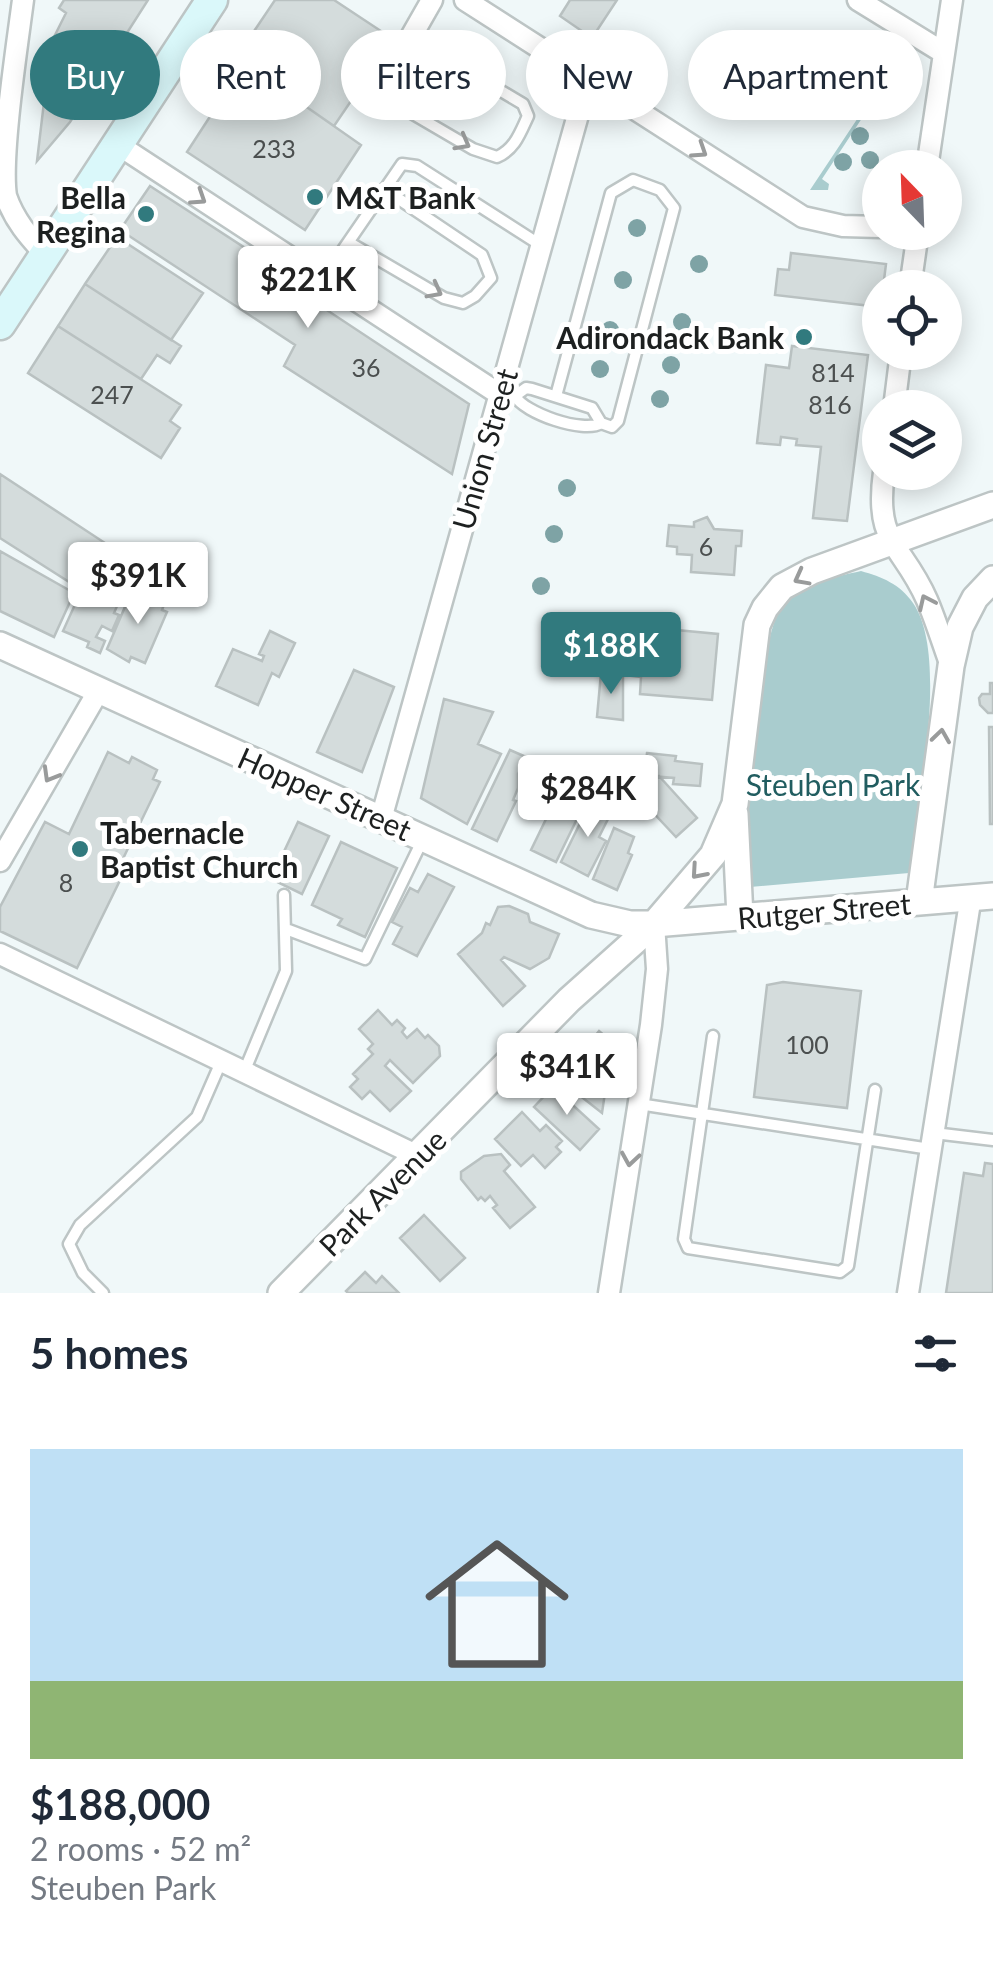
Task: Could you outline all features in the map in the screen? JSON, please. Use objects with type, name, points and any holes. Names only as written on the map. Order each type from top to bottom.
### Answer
[{"type":"main road","points":[[0,324],[212,0]]},
{"type":"street","points":[[23,0],[1,168],[6,196],[21,228],[46,254]]},
{"type":"street","points":[[416,30],[432,0]]},
{"type":"street","points":[[465,0],[526,40]]},
{"type":"street","points":[[858,0],[944,53]]},
{"type":"street","points":[[931,150],[952,0]]},
{"type":"street","name":"Union Street","points":[[381,819],[507,395],[577,120]]},
{"type":"street","points":[[651,120],[803,217],[862,227]]},
{"type":"street","points":[[117,144],[507,395]]},
{"type":"street","points":[[882,490],[883,524],[926,597],[951,666]]},
{"type":"street","points":[[740,917],[734,804],[757,626],[764,608],[782,587],[812,571],[993,506]]},
{"type":"street","points":[[919,902],[951,666],[960,628],[975,598],[993,579]]},
{"type":"street","name":"Hopper Street","points":[[0,644],[591,915],[630,924],[654,924]]},
{"type":"street","points":[[0,860],[99,690]]},
{"type":"street","points":[[609,1293],[657,969],[654,924],[713,855],[734,804]]},
{"type":"street","points":[[908,1293],[932,1141],[982,896]]},
{"type":"street","name":"Rutger Street","points":[[654,924],[982,896]]},
{"type":"street","name":"Park Avenue","points":[[281,1293],[569,1000],[654,924]]},
{"type":"street","points":[[0,954],[418,1156]]},
{"type":"lane","points":[[423,120],[474,150],[496,158],[509,152],[528,116],[523,104],[506,94]]},
{"type":"lane","points":[[323,280],[402,164],[416,166],[542,246]]},
{"type":"lane","points":[[507,395],[526,409],[583,428],[601,424],[612,427],[618,421],[674,208],[660,190],[633,180],[611,192],[556,396]]},
{"type":"lane","points":[[350,244],[444,298],[463,304],[476,296],[490,278],[482,255],[384,189]]},
{"type":"lane","points":[[507,395],[526,388],[556,396],[592,408],[601,424]]},
{"type":"lane","points":[[286,930],[364,959],[424,838]]},
{"type":"lane","points":[[243,1073],[286,971],[284,895]]},
{"type":"lane","points":[[713,1036],[684,1238],[688,1248],[840,1272],[848,1266],[875,1090]]},
{"type":"lane","points":[[103,1293],[84,1273],[69,1244],[80,1225],[197,1117],[221,1062]]},
{"type":"lane","points":[[639,1104],[868,1140],[993,1140]]},
{"type":"green space","points":[[856,120],[861,120],[822,179],[829,184],[828,190],[810,190]]},
{"type":"green space","name":"Steuben Park","points":[[861,571],[890,582],[908,596],[924,627],[929,659],[928,734],[909,873],[750,887],[744,825],[748,778],[762,674],[776,618],[783,604],[800,591]]},
{"type":"building","points":[[64,0],[148,0],[129,30],[58,30],[66,13],[59,8]]},
{"type":"building","points":[[275,0],[334,0],[379,30],[341,30],[341,116],[334,126],[321,117],[321,30],[255,30]]},
{"type":"building","points":[[570,0],[617,0],[597,30],[580,30],[560,16]]},
{"type":"building","points":[[321,117],[361,145],[305,230],[187,152],[208,120]]},
{"type":"building","points":[[42,120],[71,120],[70,122],[37,161]]},
{"type":"building","points":[[150,186],[308,289],[304,295],[469,404],[452,474],[284,366],[295,345],[120,230]]},
{"type":"building","points":[[117,237],[203,293],[171,340],[85,284]]},
{"type":"building","points":[[791,253],[886,264],[885,270],[862,270],[862,305],[775,295],[778,269],[789,270]]},
{"type":"building","points":[[85,284],[181,346],[170,363],[157,355],[141,379],[58,326]]},
{"type":"building","points":[[58,326],[181,405],[170,421],[180,428],[161,458],[28,373]]},
{"type":"building","points":[[792,346],[862,354],[862,370],[866,370],[847,521],[813,518],[821,447],[796,445],[797,439],[781,437],[780,445],[757,443],[766,365],[789,368]]},
{"type":"building","points":[[0,474],[105,543],[77,587],[0,538]]},
{"type":"building","points":[[707,517],[714,529],[742,531],[741,546],[736,546],[734,575],[691,572],[692,555],[677,554],[677,547],[667,546],[669,525],[694,527],[694,522]]},
{"type":"building","points":[[0,551],[74,593],[54,637],[0,611]]},
{"type":"building","points":[[92,567],[115,578],[108,592],[121,597],[112,631],[102,626],[96,637],[105,641],[100,653],[87,647],[89,642],[63,631]]},
{"type":"building","points":[[133,588],[165,602],[162,610],[167,612],[145,663],[131,657],[129,662],[107,649]]},
{"type":"building","points":[[655,628],[718,634],[712,700],[640,694],[641,677],[623,675],[623,659],[638,660],[639,639],[654,640]]},
{"type":"building","points":[[270,631],[295,643],[279,677],[272,673],[258,705],[216,686],[233,649],[262,661],[264,656],[259,654]]},
{"type":"building","points":[[354,670],[394,687],[362,772],[317,752]]},
{"type":"building","points":[[601,673],[623,675],[623,720],[597,717]]},
{"type":"building","points":[[990,683],[993,713],[980,705],[979,698],[990,694]]},
{"type":"building","points":[[444,699],[493,712],[478,744],[501,754],[467,824],[421,798]]},
{"type":"building","points":[[989,727],[993,727],[993,824],[990,824]]},
{"type":"building","points":[[510,750],[526,757],[518,774],[513,800],[516,801],[497,841],[472,829]]},
{"type":"building","name":"Tabernacle Baptist Church","points":[[108,752],[129,763],[132,757],[157,770],[153,779],[160,782],[120,865],[126,868],[77,968],[0,931],[0,907],[45,822],[69,834]]},
{"type":"building","points":[[647,753],[702,764],[700,786],[673,784],[674,778],[651,776],[652,762],[646,762]]},
{"type":"building","points":[[568,774],[593,786],[556,862],[531,850]]},
{"type":"building","points":[[659,776],[697,818],[676,837],[634,792]]},
{"type":"building","points":[[591,801],[612,811],[599,837],[606,841],[588,876],[561,862]]},
{"type":"building","points":[[298,822],[329,836],[302,894],[271,879]]},
{"type":"building","points":[[614,828],[634,837],[628,853],[632,855],[617,890],[593,879]]},
{"type":"building","points":[[341,842],[397,868],[365,937],[338,925],[342,919],[312,905]]},
{"type":"building","points":[[428,874],[454,887],[417,956],[393,944],[402,927],[392,922],[410,888],[418,892]]},
{"type":"building","points":[[509,906],[528,914],[530,922],[559,934],[549,958],[530,969],[504,957],[501,960],[525,986],[503,1006],[458,954],[482,933],[486,923],[490,925],[498,907]]},
{"type":"building","points":[[783,982],[861,991],[847,1108],[754,1097],[767,985]]},
{"type":"building","points":[[378,1010],[392,1025],[397,1020],[405,1028],[402,1032],[407,1038],[417,1029],[439,1046],[440,1056],[413,1083],[390,1060],[385,1066],[411,1091],[390,1111],[370,1091],[362,1099],[350,1087],[358,1079],[353,1074],[373,1054],[368,1049],[373,1044],[359,1029]]},
{"type":"building","points":[[599,1031],[613,1043],[606,1057],[610,1059],[602,1113],[560,1080]]},
{"type":"building","points":[[553,1087],[599,1129],[580,1150],[534,1107]]},
{"type":"building","points":[[522,1112],[540,1131],[546,1125],[562,1141],[556,1147],[561,1152],[545,1168],[533,1155],[521,1166],[495,1139]]},
{"type":"building","points":[[501,1154],[510,1165],[504,1171],[535,1207],[510,1228],[493,1208],[497,1205],[490,1196],[485,1201],[481,1197],[478,1200],[461,1179],[461,1172],[484,1156]]},
{"type":"building","points":[[985,1163],[993,1164],[993,1293],[946,1293],[964,1173],[983,1176]]},
{"type":"building","points":[[424,1215],[465,1258],[440,1281],[400,1238]]},
{"type":"building","points":[[365,1272],[376,1283],[382,1276],[399,1293],[348,1293]]},
{"type":"place","name":"M&T Bank","points":[[315,197]]},
{"type":"place","name":"Bella Regina","points":[[146,214]]},
{"type":"place","name":"Adirondack Bank","points":[[804,337]]},
{"type":"place","name":"Tabernacle Baptist Church","points":[[80,849]]}]
